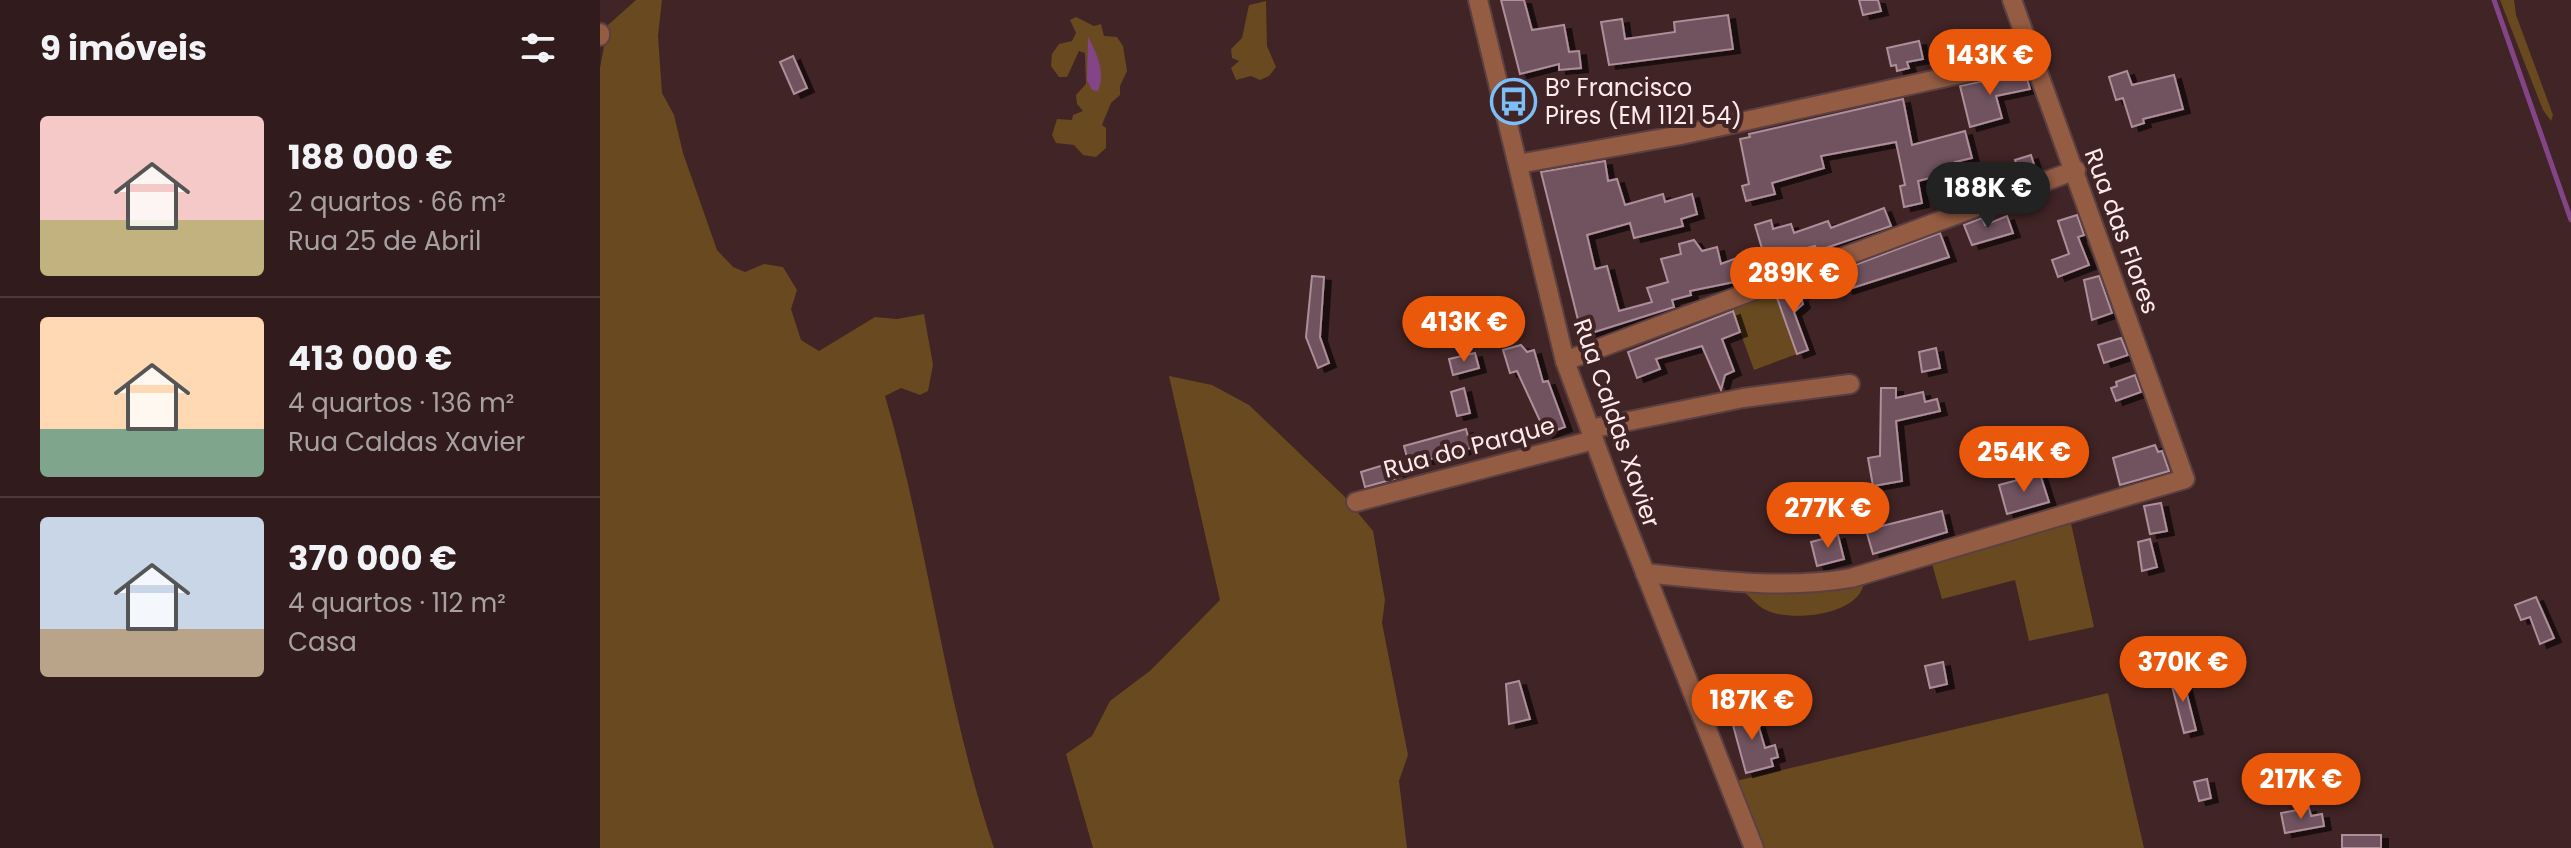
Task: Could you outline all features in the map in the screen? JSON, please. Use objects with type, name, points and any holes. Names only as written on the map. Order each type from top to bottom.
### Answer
[{"type":"street","name":"Rua Caldas Xavier","points":[[1478,0],[1565,361],[1754,848]]},
{"type":"street","name":"Rua das Flores","points":[[1645,573],[1764,585],[1810,585],[1851,578],[2185,479],[2076,170],[2012,0]]},
{"type":"street","points":[[1518,164],[1681,135],[2034,58]]},
{"type":"street","points":[[1565,361],[2076,170]]},
{"type":"street","name":"Rua do Parque","points":[[1356,502],[1592,434],[1743,398],[1850,384]]},
{"type":"shaded area","points":[[636,0],[662,0],[658,36],[662,93],[674,115],[683,153],[717,250],[733,267],[745,272],[764,264],[783,267],[797,290],[791,309],[801,340],[819,351],[875,317],[897,319],[924,314],[933,365],[928,391],[920,395],[901,388],[885,396],[914,509],[962,736],[994,848],[600,848],[600,68],[608,25]]},
{"type":"shaded area","points":[[2500,0],[2514,0],[2516,15],[2553,115],[2551,121],[2543,110]]},
{"type":"shaded area","points":[[1266,1],[1267,46],[1276,67],[1269,76],[1260,80],[1251,76],[1236,80],[1231,68],[1239,61],[1232,58],[1231,49],[1242,38],[1249,5]]},
{"type":"shaded area","points":[[1076,17],[1094,26],[1101,24],[1104,36],[1117,37],[1123,46],[1127,71],[1120,86],[1120,95],[1111,103],[1102,125],[1106,128],[1106,148],[1096,157],[1083,155],[1074,145],[1056,143],[1052,135],[1057,119],[1072,120],[1073,115],[1083,111],[1077,104],[1076,95],[1086,84],[1085,53],[1079,51],[1067,77],[1059,77],[1051,66],[1052,54],[1059,44],[1072,41],[1076,33],[1070,20]]},
{"type":"shaded area","points":[[1088,37],[1100,70],[1098,91],[1092,90],[1087,80]]},
{"type":"shaded area","points":[[1774,291],[1797,354],[1754,370],[1731,307]]},
{"type":"shaded area","points":[[1169,376],[1212,385],[1249,405],[1344,496],[1373,531],[1385,600],[1382,623],[1408,755],[1399,781],[1407,848],[1093,848],[1066,754],[1092,736],[1110,701],[1151,670],[1220,600]]},
{"type":"shaded area","points":[[2070,519],[2094,627],[2029,641],[2015,580],[1942,599],[1932,564]]},
{"type":"shaded area","points":[[1864,581],[1860,593],[1852,602],[1825,613],[1793,616],[1768,611],[1738,588]]},
{"type":"shaded area","points":[[2108,693],[2144,848],[1762,848],[1736,781]]},
{"type":"building","points":[[1501,0],[1524,0],[1532,30],[1564,25],[1569,52],[1579,51],[1581,68],[1559,70],[1559,64],[1520,74]]},
{"type":"building","points":[[1859,0],[1878,0],[1881,11],[1863,15]]},
{"type":"building","points":[[1728,15],[1733,49],[1609,65],[1601,22],[1622,19],[1625,39],[1675,32],[1674,22]]},
{"type":"building","points":[[1919,41],[1923,59],[1907,62],[1909,68],[1897,71],[1896,65],[1891,66],[1887,48]]},
{"type":"building","points":[[793,56],[807,88],[794,94],[780,62]]},
{"type":"building","points":[[2127,71],[2132,85],[2174,75],[2183,109],[2143,119],[2144,123],[2132,127],[2123,98],[2116,100],[2109,77]]},
{"type":"building","points":[[2025,72],[2030,89],[1996,96],[2002,118],[1970,127],[1960,86]]},
{"type":"building","points":[[1903,99],[1912,145],[1965,131],[1972,158],[1955,162],[1958,171],[1918,181],[1922,203],[1904,207],[1900,186],[1905,185],[1896,142],[1821,156],[1824,168],[1772,183],[1775,194],[1746,201],[1742,186],[1749,184],[1740,139],[1750,137],[1749,134]]},
{"type":"building","points":[[2031,155],[2036,171],[2020,176],[2015,160]]},
{"type":"building","points":[[1605,161],[1608,181],[1617,179],[1625,205],[1663,194],[1665,202],[1692,194],[1697,214],[1681,219],[1683,226],[1634,238],[1630,223],[1587,235],[1595,269],[1607,266],[1619,311],[1652,302],[1647,288],[1668,282],[1661,259],[1681,254],[1679,244],[1694,240],[1702,251],[1717,247],[1721,264],[1742,256],[1749,279],[1690,291],[1691,295],[1672,300],[1674,307],[1582,336],[1541,172]]},
{"type":"building","points":[[1884,208],[1891,226],[1817,251],[1815,246],[1783,254],[1778,248],[1763,252],[1755,225],[1771,220],[1773,229],[1791,224],[1794,233],[1828,221],[1831,228]]},
{"type":"building","points":[[2077,215],[2084,235],[2078,237],[2089,265],[2058,277],[2052,260],[2069,254],[2058,221]]},
{"type":"building","points":[[2007,216],[2013,233],[1972,245],[1964,225],[1982,218],[1985,225]]},
{"type":"building","points":[[1940,233],[1949,257],[1846,290],[1839,271]]},
{"type":"building","points":[[1312,276],[1324,277],[1320,337],[1329,363],[1318,368],[1306,337]]},
{"type":"building","points":[[2099,276],[2112,313],[2092,320],[2084,280]]},
{"type":"building","points":[[1806,284],[1809,292],[1800,296],[1803,304],[1794,312],[1808,350],[1797,354],[1776,295]]},
{"type":"building","points":[[1733,311],[1740,332],[1722,339],[1734,371],[1725,375],[1721,390],[1702,346],[1656,359],[1660,369],[1637,378],[1628,352]]},
{"type":"building","points":[[2121,338],[2128,355],[2104,363],[2098,345]]},
{"type":"building","points":[[1521,345],[1527,352],[1534,350],[1543,382],[1548,381],[1565,427],[1546,434],[1517,371],[1510,373],[1503,350]]},
{"type":"building","points":[[1936,348],[1940,368],[1922,372],[1919,352]]},
{"type":"building","points":[[1475,353],[1479,368],[1453,375],[1449,359]]},
{"type":"building","points":[[2135,375],[2141,392],[2116,401],[2111,388],[2117,386],[2116,382]]},
{"type":"building","points":[[1464,388],[1470,413],[1457,416],[1451,392]]},
{"type":"building","points":[[1881,388],[1896,388],[1896,398],[1923,392],[1925,402],[1937,399],[1940,411],[1896,421],[1902,481],[1873,486],[1868,458],[1880,456]]},
{"type":"building","points":[[1466,429],[1471,448],[1409,465],[1404,446]]},
{"type":"building","points":[[2155,445],[2158,452],[2162,451],[2169,471],[2120,485],[2113,458]]},
{"type":"building","points":[[1397,461],[1401,477],[1365,487],[1361,472]]},
{"type":"building","points":[[2040,474],[2049,502],[2007,514],[1999,485]]},
{"type":"building","points":[[2161,503],[2167,531],[2150,534],[2144,506]]},
{"type":"building","points":[[1942,511],[1947,532],[1873,554],[1866,530]]},
{"type":"building","points":[[1838,535],[1844,559],[1817,566],[1811,542]]},
{"type":"building","points":[[2150,539],[2157,567],[2142,571],[2138,542]]},
{"type":"building","points":[[2536,597],[2554,638],[2540,644],[2530,617],[2521,620],[2515,605]]},
{"type":"building","points":[[1943,662],[1947,684],[1930,688],[1925,666]]},
{"type":"building","points":[[2182,675],[2196,730],[2184,733],[2170,678]]},
{"type":"building","points":[[1519,681],[1530,719],[1509,724],[1506,684]]},
{"type":"building","points":[[1753,707],[1765,748],[1775,745],[1778,757],[1771,759],[1773,766],[1746,773],[1730,714]]},
{"type":"building","points":[[2207,779],[2211,798],[2199,801],[2194,782]]},
{"type":"building","points":[[2309,808],[2311,816],[2322,814],[2324,826],[2285,833],[2281,813]]},
{"type":"building","points":[[2342,835],[2381,835],[2381,848],[2342,848]]},
{"type":"waterway","points":[[2494,0],[2571,220]]},
{"type":"place","name":"Bº Francisco Pires (EM 1121 54)","points":[[1514,101]]}]
